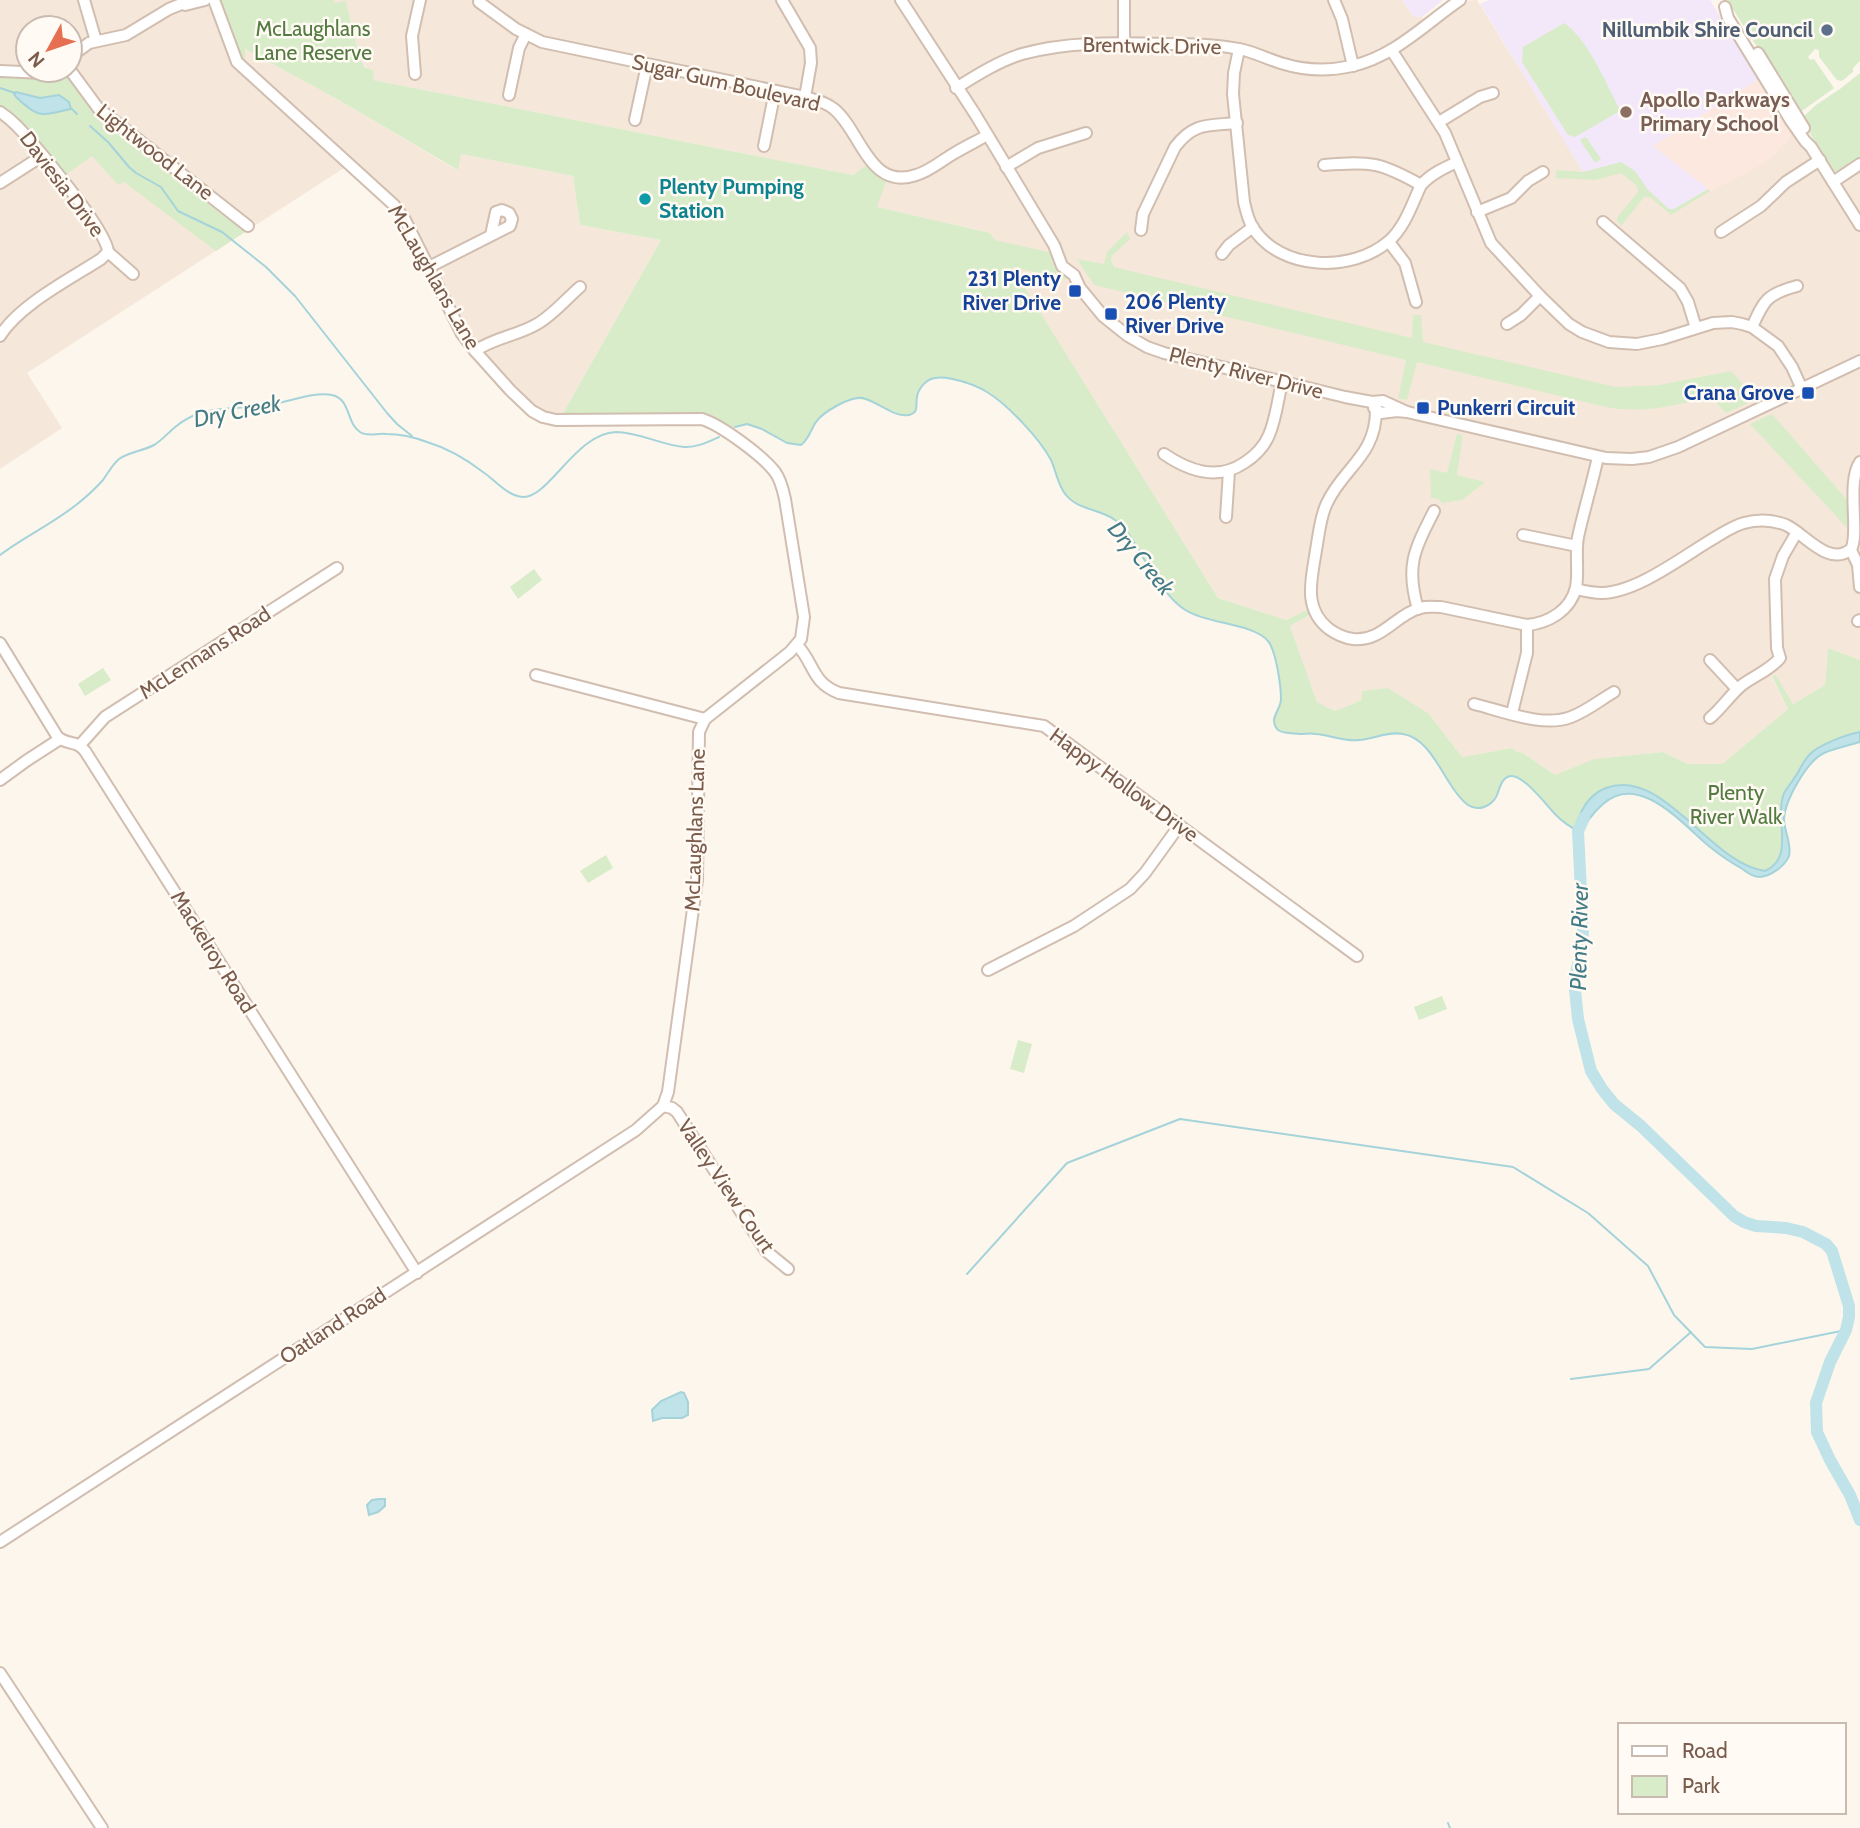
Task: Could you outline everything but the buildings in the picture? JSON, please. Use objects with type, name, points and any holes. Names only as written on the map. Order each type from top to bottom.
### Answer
[{"type":"street","points":[[84,0],[96,41]]},
{"type":"street","points":[[84,46],[126,35],[169,9],[191,0]]},
{"type":"street","points":[[169,9],[209,0]]},
{"type":"street","name":"McLaughlans Lane","points":[[209,0],[233,56],[240,65],[394,205],[462,334],[524,405],[543,417],[556,420],[702,419],[718,425],[778,476],[783,489],[803,608],[802,635],[797,645],[780,660],[701,724],[698,741],[697,880],[668,1091],[663,1106]]},
{"type":"street","points":[[415,74],[412,36],[420,0]]},
{"type":"street","points":[[782,0],[806,40],[811,54],[805,97]]},
{"type":"street","name":"Plenty River Drive","points":[[901,0],[956,88],[965,108],[1055,245],[1062,266],[1074,275],[1080,288],[1110,323],[1128,337],[1164,354],[1345,397],[1380,408],[1598,457],[1632,459],[1668,451],[1860,361]]},
{"type":"street","points":[[1124,0],[1124,43]]},
{"type":"street","points":[[1334,0],[1342,19],[1353,65]]},
{"type":"street","name":"Brentwick Drive","points":[[956,88],[989,69],[1029,52],[1080,44],[1198,45],[1239,49],[1301,68],[1333,69],[1392,51],[1460,0]]},
{"type":"street","name":"Sugar Gum Boulevard","points":[[482,1],[526,34],[557,46],[805,97],[826,104],[838,113],[872,163],[887,174],[904,177],[917,175],[982,134]]},
{"type":"street","points":[[1723,4],[1728,18],[1765,79],[1860,225]]},
{"type":"street","points":[[509,95],[519,48],[526,34]]},
{"type":"street","points":[[1239,49],[1233,94],[1247,216],[1267,242],[1289,256],[1312,262],[1334,263],[1363,256],[1388,242],[1406,219],[1421,186],[1432,175],[1457,162]]},
{"type":"street","points":[[1392,51],[1439,122],[1491,243],[1559,315],[1575,328],[1593,337],[1609,342],[1637,344],[1713,323],[1732,322],[1752,327],[1778,346],[1802,388]]},
{"type":"street","points":[[635,120],[647,65]]},
{"type":"street","name":"Lightwood Lane","points":[[79,84],[101,111],[248,226]]},
{"type":"street","points":[[764,146],[775,91]]},
{"type":"street","points":[[1439,122],[1480,97],[1493,93]]},
{"type":"street","name":"Daviesia Drive","points":[[0,112],[17,125],[83,206],[106,242],[108,252],[22,310],[0,336]]},
{"type":"street","points":[[1142,230],[1143,214],[1175,147],[1182,138],[1198,127],[1237,123]]},
{"type":"street","points":[[1006,167],[1044,145],[1086,133]]},
{"type":"street","points":[[0,184],[42,156]]},
{"type":"street","points":[[1721,232],[1761,206],[1786,182],[1820,160]]},
{"type":"street","points":[[1324,165],[1360,162],[1383,166],[1421,186]]},
{"type":"street","points":[[1833,182],[1860,164]]},
{"type":"street","points":[[1477,212],[1511,198],[1528,181],[1543,172]]},
{"type":"street","points":[[1603,222],[1680,288],[1688,302],[1696,328]]},
{"type":"street","points":[[1222,254],[1229,245],[1253,227]]},
{"type":"street","points":[[429,267],[491,235]]},
{"type":"street","points":[[1388,242],[1405,263],[1416,302]]},
{"type":"street","points":[[108,252],[133,274]]},
{"type":"street","points":[[1752,327],[1768,298],[1781,290],[1797,286]]},
{"type":"street","points":[[475,351],[491,341],[537,324],[580,287]]},
{"type":"street","points":[[1507,324],[1521,315],[1539,296]]},
{"type":"street","points":[[1164,454],[1194,470],[1217,473],[1229,471],[1251,459],[1270,433],[1282,382]]},
{"type":"street","points":[[1380,408],[1363,455],[1335,489],[1324,510],[1310,591],[1312,607],[1320,620],[1331,630],[1350,639],[1360,639],[1382,632],[1418,608],[1441,607],[1527,625],[1555,616],[1567,605],[1576,589],[1577,546],[1598,457]]},
{"type":"street","points":[[1576,589],[1605,593],[1632,586],[1728,530],[1758,521],[1785,525],[1826,552],[1839,554],[1851,550],[1858,536],[1855,477],[1860,462]]},
{"type":"street","points":[[1226,517],[1229,471]]},
{"type":"street","points":[[1418,608],[1411,582],[1413,559],[1416,546],[1434,511]]},
{"type":"street","points":[[1710,718],[1737,689],[1780,658],[1777,648],[1775,579],[1783,556],[1797,532]]},
{"type":"street","points":[[1523,535],[1577,546]]},
{"type":"street","points":[[1851,550],[1858,565],[1860,587]]},
{"type":"street","name":"McLennans Road","points":[[80,745],[105,717],[337,568]]},
{"type":"street","points":[[1513,713],[1527,653],[1527,625]]},
{"type":"street","points":[[0,643],[60,739],[80,745]]},
{"type":"street","name":"Happy Hollow Drive","points":[[797,645],[821,683],[839,693],[1044,726],[1357,956]]},
{"type":"street","points":[[1710,660],[1737,689]]},
{"type":"street","points":[[536,675],[705,719]]},
{"type":"street","points":[[1474,704],[1545,721],[1560,720],[1581,713],[1614,692]]},
{"type":"street","points":[[0,780],[60,739]]},
{"type":"street","name":"Mackelroy Road","points":[[80,745],[417,1273]]},
{"type":"street","points":[[988,970],[1074,926],[1130,889],[1179,826]]},
{"type":"street","name":"Valley View Court","points":[[663,1106],[677,1112],[766,1251],[788,1269]]},
{"type":"street","name":"Oatland Road","points":[[0,1542],[636,1130],[663,1106]]},
{"type":"street","points":[[0,1673],[102,1828]]},
{"type":"shaded area","points":[[0,0],[201,0],[211,9],[219,24],[231,57],[347,166],[27,373],[62,428],[0,469]]},
{"type":"shaded area","points":[[334,0],[1402,0],[1413,16],[1422,17],[1430,26],[1465,1],[1477,0],[1583,171],[1621,162],[1635,171],[1648,190],[1674,209],[1708,189],[1711,191],[1795,131],[1826,181],[1860,159],[1860,660],[1828,648],[1825,685],[1793,704],[1776,675],[1772,677],[1788,709],[1722,764],[1688,764],[1663,752],[1595,759],[1555,775],[1512,748],[1462,757],[1429,714],[1362,700],[1335,711],[1317,702],[1290,626],[1310,615],[1308,610],[1286,620],[1218,598],[990,233],[876,207],[887,179],[868,165],[853,175],[373,80],[359,56],[346,2],[335,4]]},
{"type":"shaded area","points":[[1402,0],[1443,0],[1422,17],[1413,16]]},
{"type":"shaded area","name":"Apollo Parkways Primary School","points":[[1489,0],[1710,0],[1759,79],[1653,146],[1708,189],[1674,209],[1669,209],[1648,190],[1635,171],[1621,162],[1583,172],[1480,4]]},
{"type":"shaded area","points":[[245,49],[337,99],[457,170],[461,154],[573,176],[580,225],[661,240],[561,417],[552,416],[530,405],[467,335],[404,213],[245,66]]},
{"type":"shaded area","points":[[1762,77],[1795,131],[1774,156],[1754,169],[1710,191],[1652,146]]},
{"type":"green space","points":[[219,0],[346,1],[360,60],[365,67],[374,71],[373,80],[853,175],[868,164],[887,179],[877,207],[990,233],[995,240],[1057,254],[1072,278],[1070,280],[1012,267],[1218,598],[1286,620],[1307,610],[1310,615],[1290,626],[1317,702],[1335,711],[1362,700],[1362,691],[1388,688],[1429,714],[1462,757],[1512,748],[1555,775],[1594,759],[1663,752],[1688,764],[1722,764],[1788,709],[1772,676],[1776,675],[1793,704],[1825,685],[1828,648],[1860,660],[1860,732],[1826,744],[1805,760],[1783,796],[1782,848],[1774,865],[1765,871],[1746,866],[1729,857],[1673,807],[1641,788],[1624,785],[1599,791],[1585,804],[1575,829],[1520,778],[1513,776],[1507,777],[1491,803],[1479,809],[1470,806],[1458,795],[1440,766],[1413,737],[1399,733],[1355,741],[1281,731],[1276,725],[1275,715],[1281,702],[1281,688],[1275,659],[1266,639],[1247,629],[1200,617],[1180,606],[1162,586],[1127,532],[1106,515],[1081,506],[1069,498],[1050,459],[1038,442],[1012,413],[983,389],[951,379],[934,378],[921,388],[915,411],[906,415],[863,400],[851,400],[821,417],[801,445],[786,442],[751,426],[737,426],[730,430],[717,421],[561,417],[661,240],[580,225],[573,176],[461,154],[458,170],[245,49],[245,66],[238,59]]},
{"type":"green space","points":[[1727,0],[1860,0],[1860,61],[1853,68],[1853,72],[1842,81],[1837,80],[1819,57],[1819,50],[1815,49],[1808,57],[1810,60],[1814,59],[1834,88],[1802,111],[1798,111]]},
{"type":"green space","points":[[1564,23],[1589,50],[1620,111],[1575,137],[1568,135],[1522,62],[1523,47]]},
{"type":"green space","points":[[1860,73],[1860,159],[1839,173],[1833,170],[1804,124],[1803,117]]},
{"type":"green space","points":[[0,76],[14,76],[14,84],[76,84],[91,104],[248,230],[216,251],[124,182],[118,185],[92,156],[63,177],[0,108]]},
{"type":"green space","points":[[1586,137],[1601,159],[1595,163],[1580,140]]},
{"type":"green space","points":[[1621,162],[1635,171],[1648,190],[1669,209],[1674,209],[1708,189],[1710,191],[1671,215],[1650,197],[1644,197],[1621,226],[1616,219],[1638,192],[1637,186],[1621,173],[1595,180],[1555,178],[1557,170],[1583,172]]},
{"type":"green space","points":[[1127,232],[1130,239],[1112,256],[1114,267],[1412,338],[1413,315],[1421,315],[1423,342],[1616,387],[1659,385],[1731,371],[1757,399],[1726,413],[1711,397],[1659,408],[1620,409],[1417,362],[1407,400],[1398,398],[1406,360],[1094,285],[1077,259],[1104,264],[1107,252]]},
{"type":"green space","points":[[1772,414],[1848,501],[1851,532],[1750,424]]},
{"type":"green space","points":[[1457,434],[1463,435],[1457,475],[1485,482],[1462,500],[1443,503],[1431,498],[1430,469],[1447,473]]},
{"type":"green space","points":[[534,569],[542,580],[518,599],[510,587]]},
{"type":"green space","points":[[103,668],[111,680],[85,696],[78,684]]},
{"type":"green space","points":[[606,855],[613,868],[588,883],[580,871]]},
{"type":"green space","points":[[1442,996],[1447,1009],[1419,1020],[1414,1007]]},
{"type":"green space","points":[[1018,1040],[1032,1044],[1024,1073],[1010,1069]]},
{"type":"water","points":[[16,92],[40,98],[59,95],[69,102],[71,109],[41,114],[16,97]]},
{"type":"water","points":[[1860,732],[1860,742],[1824,753],[1804,772],[1785,811],[1784,824],[1789,856],[1773,873],[1757,877],[1747,873],[1714,850],[1661,805],[1632,794],[1617,796],[1603,804],[1585,825],[1582,834],[1575,829],[1582,810],[1594,795],[1606,788],[1627,785],[1648,791],[1667,803],[1725,852],[1745,865],[1765,871],[1774,865],[1782,848],[1783,796],[1805,760],[1826,744]]},
{"type":"water","points":[[681,1392],[688,1402],[688,1415],[653,1421],[652,1410],[661,1401]]},
{"type":"water","points":[[385,1499],[385,1506],[369,1515],[367,1505],[372,1500]]},
{"type":"waterway","name":"Dry Creek","points":[[0,88],[15,93]]},
{"type":"waterway","name":"Dry Creek","points":[[72,109],[77,114]]},
{"type":"waterway","name":"Dry Creek","points":[[90,126],[129,167],[161,187],[178,211],[222,232],[266,267],[295,296],[387,413],[412,436]]},
{"type":"waterway","name":"Dry Creek","points":[[735,427],[747,424],[787,443],[801,445],[819,418],[837,405],[851,400],[863,398],[892,412],[909,415],[916,410],[921,388],[932,379],[954,379],[982,389],[1013,413],[1031,432],[1051,460],[1061,487],[1071,500],[1109,516],[1125,529],[1166,593],[1176,603],[1202,617],[1251,630],[1268,641],[1276,660],[1280,686],[1281,702],[1274,720],[1278,730],[1353,740],[1403,734],[1423,745],[1468,805],[1476,808],[1488,805],[1496,797],[1505,779],[1516,777],[1529,786],[1561,820],[1578,831]]},
{"type":"waterway","name":"Dry Creek","points":[[0,555],[79,502],[103,480],[119,459],[154,445],[190,417],[218,409],[270,405],[318,394],[332,395],[342,401],[352,423],[363,433],[402,435],[434,444],[470,463],[506,491],[523,497],[533,495],[576,453],[602,435],[625,433],[684,447],[697,446],[719,437]]},
{"type":"waterway","name":"Plenty River","points":[[1584,818],[1578,831],[1583,932],[1574,980],[1578,1019],[1591,1071],[1614,1104],[1641,1126],[1734,1216],[1756,1226],[1803,1232],[1826,1244],[1832,1251],[1849,1306],[1849,1317],[1816,1403],[1817,1432],[1860,1520]]},
{"type":"waterway","points":[[967,1274],[1067,1163],[1180,1119],[1513,1167],[1588,1213],[1648,1266],[1674,1315],[1705,1347],[1752,1349],[1846,1330]]},
{"type":"waterway","points":[[1571,1379],[1649,1369],[1691,1332]]},
{"type":"waterway","points":[[1448,1823],[1450,1828]]},
{"type":"place","name":"Nillumbik Shire Council","points":[[1827,30]]},
{"type":"place","name":"Apollo Parkways Primary School","points":[[1626,112]]},
{"type":"place","name":"Plenty Pumping Station","points":[[645,199]]},
{"type":"place","name":"231 Plenty River Drive","points":[[1075,291]]},
{"type":"place","name":"206 Plenty River Drive","points":[[1111,314]]},
{"type":"place","name":"Crana Grove","points":[[1808,393]]},
{"type":"place","name":"Punkerri Circuit","points":[[1423,408]]},
{"type":"park label","name":"McLaughlans Lane Reserve","points":[[313,41]]},
{"type":"park label","name":"Plenty River Walk","points":[[1736,805]]}]
